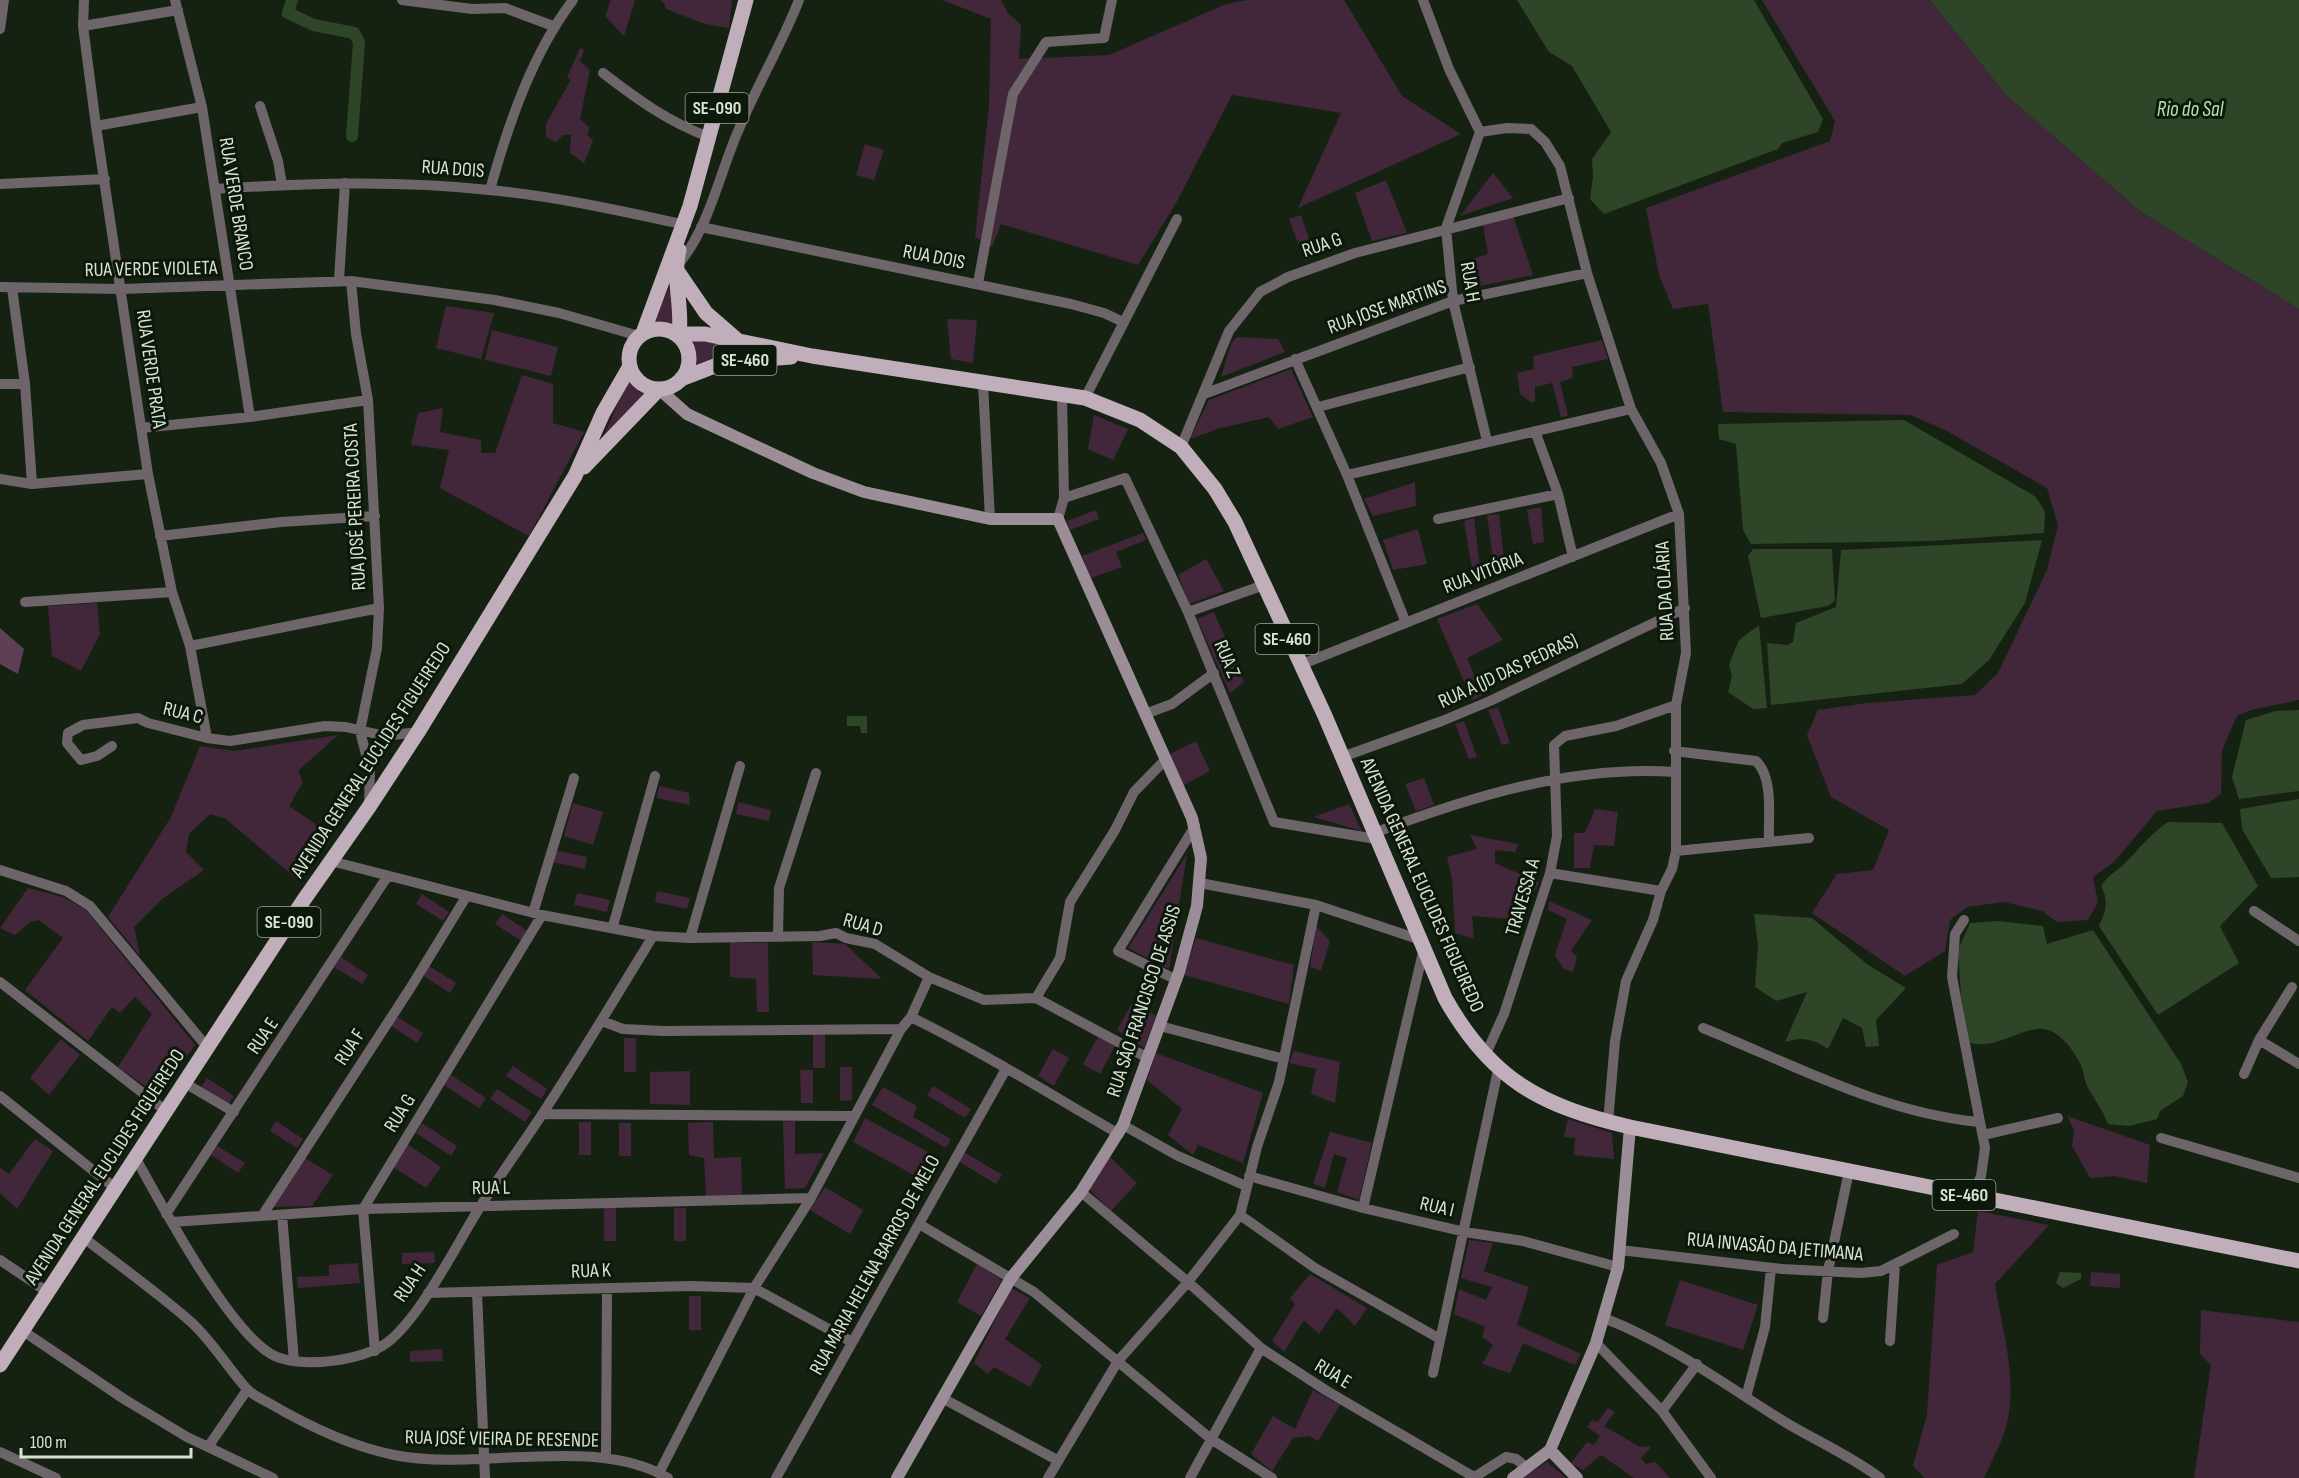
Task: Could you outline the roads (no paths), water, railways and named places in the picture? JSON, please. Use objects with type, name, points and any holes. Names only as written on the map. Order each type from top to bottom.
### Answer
[{"type":"main road","name":"SE-090","points":[[680,337],[681,320],[676,268],[746,0]]},
{"type":"main road","name":"SE-090","points":[[641,335],[689,223]]},
{"type":"main road","points":[[676,268],[706,313],[736,339]]},
{"type":"main road","points":[[657,329],[680,337],[689,355],[689,363],[681,379],[671,386],[659,389],[640,382],[630,366],[630,350],[641,335],[657,329]]},
{"type":"main road","name":"AVENIDA GENERAL EUCLIDES FIGUEIREDO","points":[[680,337],[694,334],[736,339],[812,356],[1085,398],[1140,420],[1181,447],[1225,504],[1342,757],[1454,1013],[1485,1056],[1498,1070],[1522,1087],[1580,1114],[1629,1127],[2299,1261]]},
{"type":"main road","name":"AVENIDA GENERAL EUCLIDES FIGUEIREDO","points":[[681,379],[725,362],[812,356]]},
{"type":"main road","name":"AVENIDA GENERAL EUCLIDES FIGUEIREDO","points":[[0,1365],[49,1293],[183,1082],[418,732],[575,476],[603,413],[630,366]]},
{"type":"main road","name":"AVENIDA GENERAL EUCLIDES FIGUEIREDO","points":[[575,476],[659,389]]},
{"type":"street","points":[[0,29],[4,0]]},
{"type":"street","name":"RUA VERDE PRATA","points":[[84,0],[83,26],[96,126],[148,474],[172,592],[190,646],[207,738]]},
{"type":"street","points":[[402,0],[472,9],[505,8],[554,26]]},
{"type":"street","points":[[490,190],[516,112],[554,26],[573,0]]},
{"type":"street","points":[[689,223],[736,134],[799,0]]},
{"type":"street","points":[[978,284],[1013,94],[1046,42],[1104,38],[1112,0]]},
{"type":"street","points":[[1423,0],[1449,69],[1480,132]]},
{"type":"street","points":[[83,26],[176,5]]},
{"type":"street","name":"RUA VERDE BRANCO","points":[[176,5],[202,107],[250,417]]},
{"type":"street","points":[[603,73],[660,114],[680,126],[709,137]]},
{"type":"street","points":[[260,106],[278,161],[282,185]]},
{"type":"street","points":[[96,126],[202,107]]},
{"type":"street","name":"RUA DA OLÁRIA","points":[[1480,132],[1517,128],[1536,132],[1560,166],[1587,273],[1631,409],[1661,463],[1679,514],[1686,653],[1676,705],[1674,751],[1676,851],[1672,869],[1661,891],[1653,920],[1634,959],[1622,995],[1608,1122]]},
{"type":"street","name":"RUA H","points":[[1480,132],[1446,228],[1453,301],[1487,441]]},
{"type":"street","points":[[0,184],[105,179]]},
{"type":"street","points":[[339,280],[345,183]]},
{"type":"street","name":"RUA DOIS","points":[[215,189],[345,183],[490,190],[689,223],[1090,309],[1124,322]]},
{"type":"street","name":"RUA G","points":[[1181,447],[1229,331],[1260,292],[1288,277],[1326,263],[1446,228],[1569,198]]},
{"type":"street","points":[[1085,398],[1177,219]]},
{"type":"street","name":"RUA JOSE MARTINS","points":[[1204,394],[1453,301],[1587,273]]},
{"type":"street","name":"RUA VERDE VIOLETA","points":[[0,287],[121,289],[339,280],[423,288],[495,300],[559,313],[641,335]]},
{"type":"street","name":"RUA JOSÉ PEREIRA COSTA","points":[[351,281],[356,334],[368,400],[375,516],[377,648],[360,731],[370,770],[369,807]]},
{"type":"street","points":[[12,288],[25,384],[32,484]]},
{"type":"street","points":[[1294,359],[1318,407],[1347,475],[1406,622]]},
{"type":"street","points":[[1318,407],[1470,366]]},
{"type":"street","points":[[0,384],[25,384]]},
{"type":"street","points":[[983,384],[990,519]]},
{"type":"street","points":[[659,389],[687,414],[813,473],[887,498],[990,519],[1058,519],[1064,498],[1062,396]]},
{"type":"street","points":[[141,428],[250,417],[368,400]]},
{"type":"street","points":[[1347,475],[1631,409]]},
{"type":"street","points":[[1535,430],[1558,494],[1573,557]]},
{"type":"street","points":[[0,479],[32,484],[148,474]]},
{"type":"street","name":"RUA Z","points":[[1064,498],[1125,478],[1188,612],[1274,822],[1375,836]]},
{"type":"street","points":[[1438,519],[1558,494]]},
{"type":"street","name":"RUA VITÓRIA","points":[[1300,665],[1679,514]]},
{"type":"street","points":[[160,536],[290,521],[375,516]]},
{"type":"street","name":"RUA SÃO FRANCISCO DE ASSIS","points":[[899,1477],[1011,1278],[1081,1192],[1121,1130],[1177,980],[1197,906],[1200,883],[1200,848],[1195,826],[1058,519]]},
{"type":"street","points":[[1188,612],[1264,585]]},
{"type":"street","points":[[26,602],[172,592]]},
{"type":"street","points":[[190,646],[378,608]]},
{"type":"street","name":"RUA A (JD DAS PEDRAS)","points":[[1342,757],[1481,705],[1685,608]]},
{"type":"street","points":[[1144,714],[1172,704],[1214,673]]},
{"type":"street","name":"TRAVESSA A","points":[[1485,1056],[1504,1014],[1550,873],[1557,836],[1553,750],[1556,742],[1565,736],[1616,726],[1676,705]]},
{"type":"street","name":"RUA C","points":[[112,746],[97,756],[81,760],[67,743],[68,733],[83,725],[138,718],[148,723],[207,738],[242,741],[325,726],[360,731]]},
{"type":"street","points":[[360,731],[389,737],[418,732]]},
{"type":"street","points":[[1674,751],[1756,761],[1761,766],[1766,784],[1769,840]]},
{"type":"street","points":[[1148,1058],[1036,998],[1060,958],[1070,902],[1115,830],[1134,792],[1165,760]]},
{"type":"street","points":[[690,938],[740,766]]},
{"type":"street","points":[[1375,836],[1467,802],[1555,779],[1623,770],[1675,772]]},
{"type":"street","points":[[778,936],[779,888],[816,773]]},
{"type":"street","points":[[613,926],[655,776]]},
{"type":"street","name":"RUA G","points":[[363,1209],[538,914],[574,778]]},
{"type":"street","points":[[1177,980],[1118,951],[1195,826]]},
{"type":"street","points":[[1676,851],[1769,840],[1809,838]]},
{"type":"street","name":"RUA D","points":[[331,861],[538,914],[613,926],[653,936],[690,938],[820,936],[836,933],[846,938],[875,944],[929,977],[984,1000],[1036,998]]},
{"type":"street","points":[[0,870],[66,891],[90,906],[207,1047]]},
{"type":"street","points":[[1550,873],[1661,891]]},
{"type":"street","name":"RUA E","points":[[169,1218],[234,1112],[387,877]]},
{"type":"street","points":[[1200,883],[1316,905],[1422,944],[1363,1208]]},
{"type":"street","name":"RUA F","points":[[262,1216],[411,987],[466,897]]},
{"type":"street","points":[[1048,1478],[1118,1361],[1188,1282],[1240,1215],[1247,1181],[1284,1059],[1316,905]]},
{"type":"street","points":[[2254,911],[2299,941]]},
{"type":"street","points":[[1964,920],[1955,934],[1952,976],[1983,1135],[1983,1168],[1972,1197]]},
{"type":"street","name":"RUA H","points":[[135,1157],[169,1218],[233,1317],[269,1353],[294,1361],[337,1359],[375,1351],[393,1337],[428,1293],[480,1206],[602,1021],[653,936]]},
{"type":"street","points":[[663,1475],[754,1288],[811,1198],[901,1029],[911,1017],[929,977]]},
{"type":"street","points":[[0,982],[166,1111]]},
{"type":"street","points":[[2244,1074],[2259,1040],[2292,987]]},
{"type":"street","name":"RUA I","points":[[911,1017],[979,1050],[1006,1069],[1121,1130],[1178,1156],[1247,1181],[1465,1232],[1523,1241],[1618,1268]]},
{"type":"street","points":[[602,1021],[616,1028],[663,1031],[901,1029]]},
{"type":"street","points":[[1160,1026],[1284,1059]]},
{"type":"street","points":[[1703,1028],[1846,1088],[1924,1112],[1979,1122]]},
{"type":"street","points":[[2259,1040],[2299,1064]]},
{"type":"street","name":"RUA MARIA HELENA BARROS DE MELO","points":[[776,1478],[1006,1069]]},
{"type":"street","points":[[1433,1373],[1498,1070]]},
{"type":"street","points":[[183,1082],[234,1112]]},
{"type":"street","points":[[0,1096],[115,1188]]},
{"type":"street","points":[[542,1114],[854,1116]]},
{"type":"street","points":[[1983,1135],[2058,1118]]},
{"type":"street","points":[[1513,1478],[1550,1450],[1596,1343],[1618,1268],[1629,1127]]},
{"type":"street","points":[[2161,1138],[2299,1178]]},
{"type":"street","points":[[1823,1318],[1828,1271],[1849,1171]]},
{"type":"street","points":[[1081,1192],[1188,1282]]},
{"type":"street","name":"RUA L","points":[[169,1218],[262,1216],[363,1209],[811,1198]]},
{"type":"street","points":[[363,1209],[375,1351]]},
{"type":"street","points":[[282,1215],[294,1361]]},
{"type":"street","points":[[1240,1215],[1315,1268],[1440,1339]]},
{"type":"street","points":[[919,1224],[1011,1278],[1068,1318],[1211,1439],[1272,1478]]},
{"type":"street","name":"RUA INVASÃO DA JETIMANA","points":[[1620,1250],[1771,1268],[1874,1272],[1895,1265],[1954,1234]]},
{"type":"street","name":"RUA JOSÉ VIEIRA DE RESENDE","points":[[84,1238],[192,1323],[222,1354],[247,1390],[317,1429],[375,1450],[411,1457],[606,1458],[663,1475]]},
{"type":"street","points":[[0,1260],[49,1293]]},
{"type":"street","points":[[1890,1341],[1895,1265]]},
{"type":"street","points":[[1746,1397],[1765,1327],[1771,1268]]},
{"type":"street","name":"RUA E","points":[[1188,1282],[1261,1348],[1347,1403],[1473,1478]]},
{"type":"street","name":"RUA K","points":[[428,1293],[716,1286],[754,1288]]},
{"type":"street","points":[[754,1288],[852,1342]]},
{"type":"street","points":[[606,1458],[607,1289]]},
{"type":"street","points":[[477,1292],[485,1478]]},
{"type":"street","points":[[1604,1318],[1646,1335],[1697,1364],[1746,1397],[1878,1477]]},
{"type":"street","points":[[22,1331],[124,1399],[208,1447],[273,1478]]},
{"type":"street","points":[[1596,1343],[1662,1411],[1711,1478]]},
{"type":"street","points":[[1190,1478],[1261,1348]]},
{"type":"street","points":[[1662,1411],[1697,1364]]},
{"type":"street","points":[[208,1447],[247,1390]]},
{"type":"street","points":[[944,1398],[1058,1460]]},
{"type":"street","points":[[1550,1450],[1577,1478]]},
{"type":"street","points":[[0,1452],[56,1478]]},
{"type":"street","points":[[1473,1478],[1506,1457],[1516,1459],[1526,1467]]},
{"type":"water","points":[[1517,0],[1754,0],[1823,119],[1818,132],[1782,143],[1778,149],[1604,214],[1590,199],[1593,176],[1592,159],[1611,132],[1572,66],[1549,52]]},
{"type":"water","name":"Rio do Sal","points":[[1930,0],[2299,0],[2299,309],[2141,212],[2006,95]]},
{"type":"water","points":[[1904,420],[2036,497],[2045,512],[2044,533],[1931,541],[1751,544],[1743,530],[1736,444],[1719,439],[1718,424]]},
{"type":"water","points":[[2042,540],[2025,603],[1989,660],[1962,684],[1771,705],[1767,643],[1787,645],[1793,642],[1796,623],[1836,607],[1841,550]]},
{"type":"water","points":[[1753,549],[1832,549],[1835,601],[1828,606],[1761,618],[1748,556]]},
{"type":"water","points":[[1759,625],[1767,708],[1753,709],[1728,692],[1732,677],[1729,665],[1739,640]]},
{"type":"water","points":[[2299,710],[2299,791],[2239,799],[2232,777],[2246,720],[2276,711]]},
{"type":"water","points":[[847,716],[867,716],[867,733],[861,733],[860,726],[847,726]]},
{"type":"water","points":[[2299,799],[2299,877],[2271,878],[2242,829],[2240,809]]},
{"type":"water","points":[[2168,822],[2222,823],[2258,886],[2220,926],[2239,963],[2158,1015],[2099,926],[2106,906],[2101,886]]},
{"type":"water","points":[[1754,914],[1812,918],[1867,964],[1906,988],[1876,1020],[1879,1046],[1866,1047],[1862,1028],[1843,1018],[1828,1049],[1808,1040],[1797,1039],[1785,1042],[1807,992],[1776,1001],[1755,987],[1758,945]]},
{"type":"water","points":[[1997,921],[2043,926],[2047,944],[2093,930],[2181,1064],[2188,1082],[2183,1096],[2160,1111],[2157,1119],[2129,1126],[2108,1124],[2087,1085],[2078,1059],[2058,1035],[2044,1029],[2037,1029],[1987,1044],[1970,1043],[1961,995],[1958,950],[1970,923]]},
{"type":"water","points":[[2060,1272],[2081,1273],[2081,1279],[2063,1288],[2056,1283]]},
{"type":"waterway","points":[[292,0],[288,13],[314,25],[354,33],[359,42],[352,136]]}]
